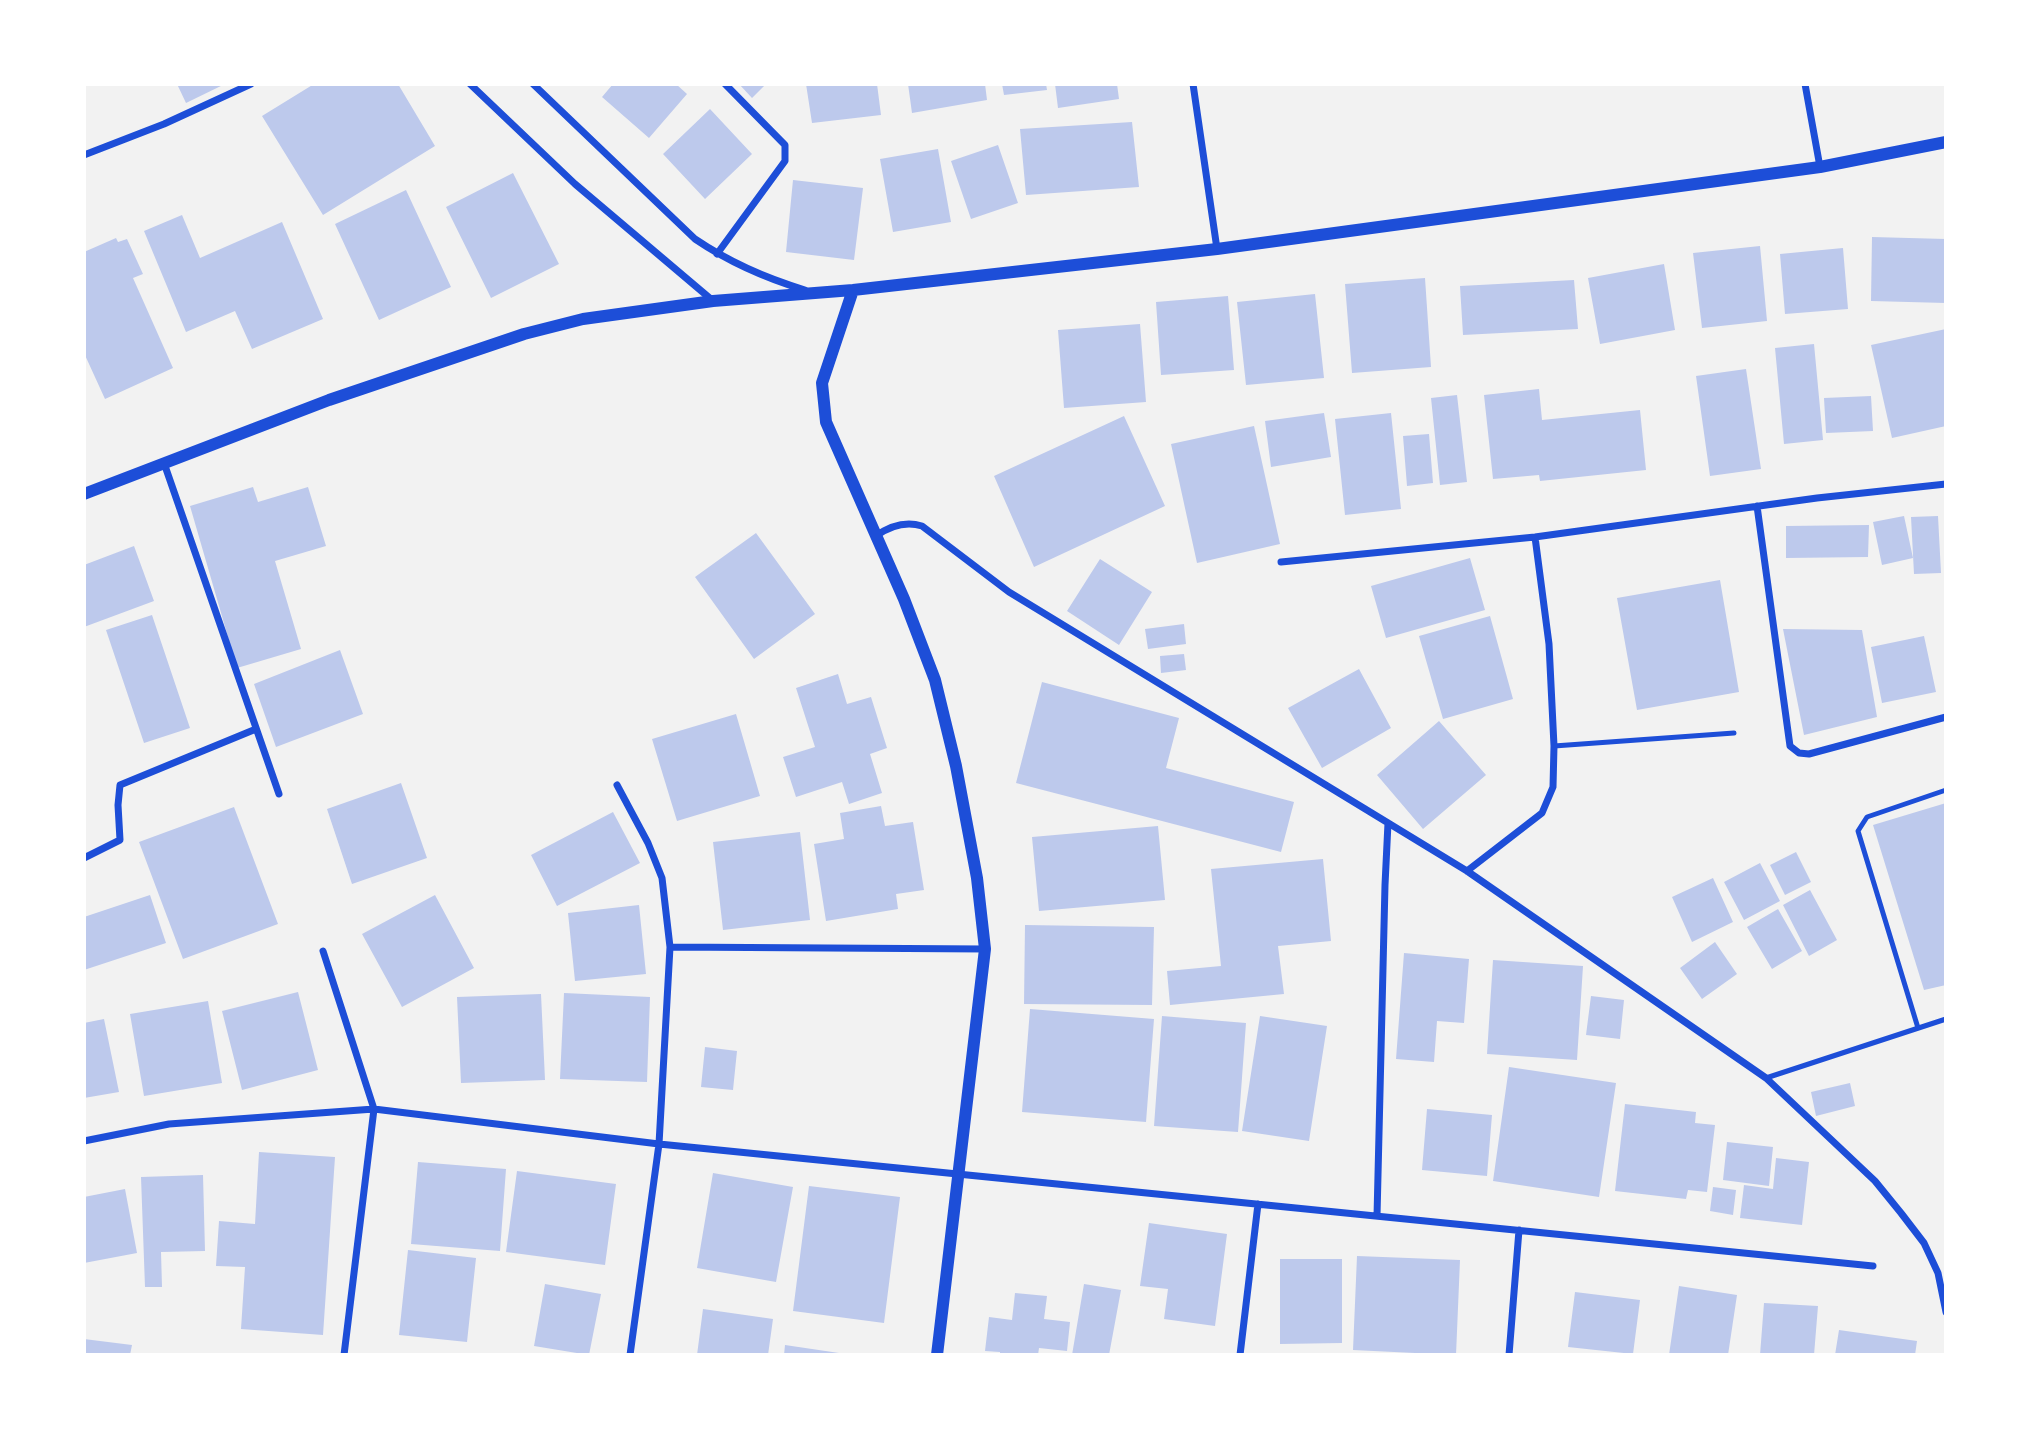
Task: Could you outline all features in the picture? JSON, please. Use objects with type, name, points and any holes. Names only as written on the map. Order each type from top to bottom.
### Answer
[{"type":"street","points":[[84,155],[164,124],[251,84]]},
{"type":"street","points":[[470,84],[575,184],[713,301]]},
{"type":"street","points":[[533,84],[695,239],[717,254],[759,274],[815,294]]},
{"type":"street","points":[[717,254],[785,161],[785,145],[725,84]]},
{"type":"street","points":[[1193,84],[1217,249]]},
{"type":"street","points":[[1805,84],[1820,167]]},
{"type":"street","points":[[84,494],[329,400],[524,334],[583,318],[713,301],[815,294],[1217,249],[1820,167],[1946,142]]},
{"type":"street","points":[[853,290],[822,383],[826,422],[904,599],[934,680],[956,766],[977,878],[985,949],[937,1355]]},
{"type":"street","points":[[164,463],[279,794]]},
{"type":"street","points":[[1281,562],[1535,537],[1757,506],[1946,484]]},
{"type":"street","points":[[1757,506],[1790,746],[1798,753],[1809,754],[1946,717]]},
{"type":"street","points":[[876,536],[892,526],[922,526],[1009,592],[1467,871],[1766,1078],[1875,1181],[1901,1213],[1924,1243],[1938,1273],[1946,1312]]},
{"type":"street","points":[[1467,871],[1542,813],[1553,787],[1554,746],[1549,644],[1535,537]]},
{"type":"street","points":[[84,859],[120,840],[120,785],[256,729]]},
{"type":"street","points":[[617,785],[648,843],[662,878],[670,947],[659,1144],[630,1355]]},
{"type":"street","points":[[1377,1216],[1388,823]]},
{"type":"street","points":[[670,947],[985,949]]},
{"type":"street","points":[[323,951],[374,1109],[344,1355]]},
{"type":"street","points":[[84,1141],[169,1124],[374,1109],[659,1144],[1873,1266]]},
{"type":"street","points":[[1240,1355],[1258,1204]]},
{"type":"street","points":[[1509,1355],[1519,1230]]},
{"type":"lane","points":[[1554,746],[1734,733]]},
{"type":"lane","points":[[1918,1028],[1858,831],[1867,817],[1946,790]]},
{"type":"lane","points":[[1766,1078],[1946,1019]]},
{"type":"building","points":[[177,84],[225,84],[186,103]]},
{"type":"building","points":[[314,84],[398,84],[435,146],[323,215],[262,116]]},
{"type":"building","points":[[613,84],[676,84],[687,94],[649,138],[602,97]]},
{"type":"building","points":[[739,84],[766,84],[752,98]]},
{"type":"building","points":[[806,84],[877,84],[881,115],[812,123]]},
{"type":"building","points":[[908,84],[985,84],[987,100],[912,113]]},
{"type":"building","points":[[1002,84],[1046,84],[1047,90],[1004,95]]},
{"type":"building","points":[[1055,84],[1117,84],[1119,99],[1058,108]]},
{"type":"building","points":[[710,109],[752,154],[705,199],[663,154]]},
{"type":"building","points":[[1132,122],[1139,187],[1026,195],[1020,129]]},
{"type":"building","points":[[998,145],[1018,203],[971,219],[951,161]]},
{"type":"building","points":[[938,149],[951,222],[893,232],[880,159]]},
{"type":"building","points":[[513,173],[559,264],[491,298],[446,207]]},
{"type":"building","points":[[793,180],[863,188],[854,260],[786,252]]},
{"type":"building","points":[[406,190],[451,287],[379,320],[335,224]]},
{"type":"building","points":[[182,215],[200,258],[282,222],[323,319],[252,349],[235,311],[186,332],[144,231]]},
{"type":"building","points":[[1872,237],[1946,239],[1946,303],[1871,301]]},
{"type":"building","points":[[116,238],[118,242],[127,239],[143,274],[133,278],[173,368],[105,399],[84,353],[84,252]]},
{"type":"building","points":[[1760,246],[1767,321],[1702,328],[1693,253]]},
{"type":"building","points":[[1843,248],[1848,309],[1785,314],[1780,254]]},
{"type":"building","points":[[1664,264],[1675,330],[1600,344],[1588,278]]},
{"type":"building","points":[[1425,278],[1431,367],[1352,373],[1345,284]]},
{"type":"building","points":[[1574,280],[1578,329],[1463,335],[1460,286]]},
{"type":"building","points":[[1315,294],[1324,378],[1246,385],[1237,302]]},
{"type":"building","points":[[1228,296],[1234,370],[1161,375],[1156,302]]},
{"type":"building","points":[[1140,324],[1146,402],[1064,408],[1058,330]]},
{"type":"building","points":[[1946,329],[1946,426],[1892,438],[1871,345]]},
{"type":"building","points":[[1814,344],[1823,440],[1784,444],[1775,348]]},
{"type":"building","points":[[1746,369],[1761,469],[1710,476],[1696,376]]},
{"type":"building","points":[[1539,389],[1542,420],[1640,410],[1646,470],[1540,481],[1539,475],[1493,479],[1484,395]]},
{"type":"building","points":[[1457,395],[1467,482],[1440,485],[1431,398]]},
{"type":"building","points":[[1871,396],[1873,431],[1826,433],[1824,398]]},
{"type":"building","points":[[1324,413],[1331,457],[1271,467],[1265,421]]},
{"type":"building","points":[[1391,413],[1401,509],[1345,515],[1335,419]]},
{"type":"building","points":[[1124,416],[1165,506],[1034,567],[994,476]]},
{"type":"building","points":[[1254,426],[1280,544],[1197,563],[1171,444]]},
{"type":"building","points":[[1429,434],[1433,483],[1407,486],[1403,436]]},
{"type":"building","points":[[253,487],[258,502],[308,487],[326,546],[275,561],[301,649],[237,668],[190,506]]},
{"type":"building","points":[[1904,516],[1913,558],[1882,565],[1873,522]]},
{"type":"building","points":[[1938,516],[1941,573],[1914,574],[1911,517]]},
{"type":"building","points":[[1869,525],[1868,557],[1786,558],[1786,526]]},
{"type":"building","points":[[756,533],[815,614],[754,659],[695,577]]},
{"type":"building","points":[[134,546],[154,601],[84,627],[84,565]]},
{"type":"building","points":[[1470,558],[1485,610],[1386,638],[1371,586]]},
{"type":"building","points":[[1100,559],[1152,592],[1119,645],[1067,611]]},
{"type":"building","points":[[1720,580],[1739,692],[1637,710],[1617,598]]},
{"type":"building","points":[[152,615],[190,728],[144,743],[106,630]]},
{"type":"building","points":[[1490,616],[1513,699],[1443,719],[1419,636]]},
{"type":"building","points":[[1184,624],[1186,644],[1148,649],[1145,629]]},
{"type":"building","points":[[1783,629],[1862,630],[1877,717],[1804,735]]},
{"type":"building","points":[[1924,636],[1936,692],[1882,703],[1871,647]]},
{"type":"building","points":[[340,650],[363,714],[276,747],[254,684]]},
{"type":"building","points":[[1184,654],[1186,670],[1161,673],[1160,656]]},
{"type":"building","points":[[1359,669],[1391,728],[1322,768],[1288,708]]},
{"type":"building","points":[[838,674],[847,704],[871,697],[887,748],[870,754],[882,793],[849,804],[842,782],[796,797],[783,757],[815,747],[796,688]]},
{"type":"building","points":[[1042,682],[1179,718],[1166,768],[1294,802],[1281,852],[1016,783]]},
{"type":"building","points":[[736,714],[760,796],[677,821],[652,739]]},
{"type":"building","points":[[1439,721],[1486,775],[1423,829],[1377,775]]},
{"type":"building","points":[[401,783],[427,858],[352,884],[327,809]]},
{"type":"building","points":[[1946,803],[1946,985],[1924,990],[1873,825]]},
{"type":"building","points":[[881,806],[885,826],[913,822],[924,890],[896,894],[898,909],[826,921],[814,844],[844,839],[840,813]]},
{"type":"building","points":[[234,807],[278,924],[183,959],[139,842]]},
{"type":"building","points":[[613,812],[640,863],[557,906],[531,855]]},
{"type":"building","points":[[1158,826],[1165,900],[1039,911],[1032,837]]},
{"type":"building","points":[[800,832],[810,920],[723,930],[713,842]]},
{"type":"building","points":[[1796,852],[1811,882],[1785,895],[1770,865]]},
{"type":"building","points":[[1323,859],[1331,941],[1278,946],[1284,994],[1170,1005],[1167,971],[1221,966],[1211,869]]},
{"type":"building","points":[[1760,863],[1780,901],[1744,920],[1724,882]]},
{"type":"building","points":[[1713,878],[1733,922],[1692,942],[1672,897]]},
{"type":"building","points":[[1810,890],[1837,940],[1809,956],[1783,905]]},
{"type":"building","points":[[150,895],[166,943],[84,970],[84,917]]},
{"type":"building","points":[[435,895],[474,968],[402,1007],[362,934]]},
{"type":"building","points":[[639,905],[646,974],[575,981],[568,913]]},
{"type":"building","points":[[1778,909],[1802,951],[1772,969],[1747,927]]},
{"type":"building","points":[[1025,925],[1154,927],[1152,1005],[1024,1004]]},
{"type":"building","points":[[1715,942],[1737,974],[1702,999],[1680,968]]},
{"type":"building","points":[[1404,953],[1469,959],[1464,1023],[1437,1021],[1434,1062],[1396,1059]]},
{"type":"building","points":[[1493,960],[1583,966],[1577,1060],[1487,1054]]},
{"type":"building","points":[[298,992],[318,1070],[242,1090],[222,1011]]},
{"type":"building","points":[[564,993],[650,997],[647,1082],[560,1079]]},
{"type":"building","points":[[541,994],[545,1080],[461,1083],[457,997]]},
{"type":"building","points":[[1591,996],[1624,1000],[1620,1039],[1586,1035]]},
{"type":"building","points":[[208,1001],[222,1083],[144,1096],[130,1014]]},
{"type":"building","points":[[1030,1009],[1154,1019],[1146,1122],[1022,1112]]},
{"type":"building","points":[[1162,1016],[1246,1023],[1238,1132],[1154,1126]]},
{"type":"building","points":[[1260,1016],[1327,1026],[1309,1141],[1242,1131]]},
{"type":"building","points":[[104,1019],[119,1092],[84,1098],[84,1023]]},
{"type":"building","points":[[705,1047],[737,1051],[733,1090],[701,1087]]},
{"type":"building","points":[[1509,1067],[1616,1083],[1599,1197],[1493,1181]]},
{"type":"building","points":[[1850,1083],[1855,1106],[1816,1116],[1811,1092]]},
{"type":"building","points":[[1625,1104],[1696,1112],[1695,1123],[1715,1125],[1707,1192],[1688,1190],[1686,1199],[1615,1191]]},
{"type":"building","points":[[1427,1109],[1492,1115],[1487,1176],[1422,1170]]},
{"type":"building","points":[[1727,1142],[1773,1147],[1769,1186],[1723,1180]]},
{"type":"building","points":[[259,1152],[335,1157],[323,1335],[241,1329],[245,1267],[216,1266],[219,1221],[255,1224]]},
{"type":"building","points":[[1776,1158],[1809,1162],[1802,1225],[1740,1218],[1744,1185],[1773,1189]]},
{"type":"building","points":[[418,1162],[506,1169],[500,1251],[411,1244]]},
{"type":"building","points":[[517,1171],[616,1184],[605,1265],[506,1252]]},
{"type":"building","points":[[713,1173],[793,1187],[776,1282],[697,1268]]},
{"type":"building","points":[[203,1175],[205,1251],[161,1252],[162,1287],[145,1287],[141,1177]]},
{"type":"building","points":[[809,1186],[900,1197],[884,1323],[793,1311]]},
{"type":"building","points":[[1713,1187],[1736,1190],[1733,1215],[1710,1211]]},
{"type":"building","points":[[125,1189],[137,1253],[84,1263],[84,1197]]},
{"type":"building","points":[[1149,1223],[1227,1234],[1215,1326],[1164,1319],[1168,1289],[1140,1286]]},
{"type":"building","points":[[408,1250],[476,1258],[467,1342],[399,1335]]},
{"type":"building","points":[[1357,1256],[1460,1260],[1456,1355],[1353,1350]]},
{"type":"building","points":[[1280,1259],[1342,1259],[1342,1343],[1280,1344]]},
{"type":"building","points":[[545,1284],[601,1294],[589,1355],[534,1346]]},
{"type":"building","points":[[1084,1284],[1121,1290],[1109,1355],[1072,1355]]},
{"type":"building","points":[[1679,1286],[1737,1295],[1728,1355],[1669,1355]]},
{"type":"building","points":[[1575,1292],[1640,1300],[1633,1354],[1568,1347]]},
{"type":"building","points":[[1015,1293],[1047,1296],[1044,1319],[1070,1322],[1067,1351],[1039,1348],[1038,1355],[1000,1355],[1000,1352],[985,1351],[989,1317],[1012,1320]]},
{"type":"building","points":[[1764,1303],[1818,1306],[1814,1355],[1760,1355]]},
{"type":"building","points":[[703,1309],[773,1319],[768,1355],[697,1355]]},
{"type":"building","points":[[1839,1330],[1917,1341],[1915,1355],[1835,1355]]},
{"type":"building","points":[[84,1339],[132,1345],[130,1355],[84,1355]]},
{"type":"building","points":[[785,1345],[839,1353],[784,1355]]}]
